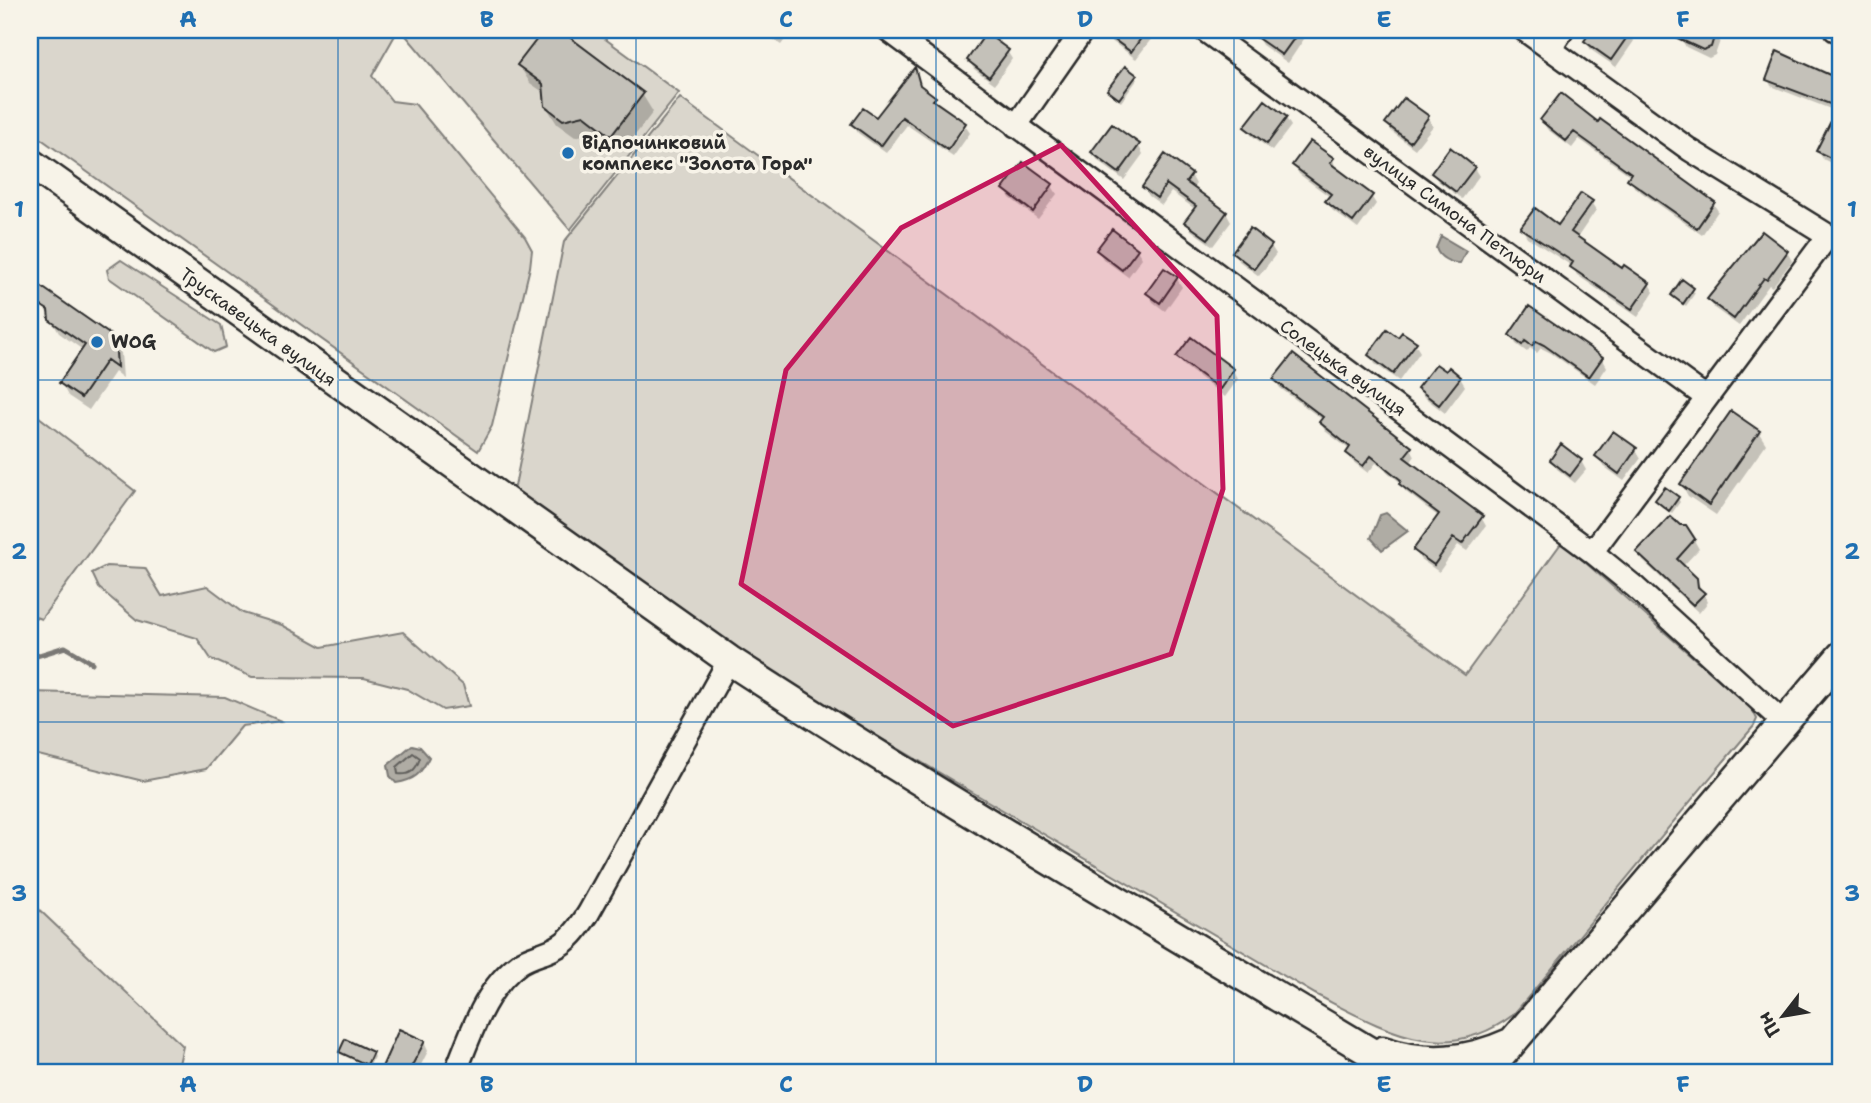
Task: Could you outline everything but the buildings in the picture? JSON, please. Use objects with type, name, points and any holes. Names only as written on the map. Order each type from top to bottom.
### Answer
[{"type":"main road","name":"Трускавецька вулиця","points":[[30,163],[729,660],[903,771],[1350,1040]]},
{"type":"main road","points":[[1486,1073],[1841,656]]},
{"type":"main road","points":[[1350,1040],[1401,1057],[1426,1060],[1463,1059],[1514,1041]]},
{"type":"main road","points":[[1350,1040],[1382,1073]]},
{"type":"main road","points":[[1350,1040],[1405,1073]]},
{"type":"street","name":"Солецька вулиця","points":[[888,30],[1592,552],[1635,587],[1783,722]]},
{"type":"street","points":[[1016,126],[1083,30]]},
{"type":"street","name":"вулиця Симона Петлюри","points":[[1204,30],[1707,398]]},
{"type":"street","points":[[1524,30],[1690,150],[1837,238],[1707,398],[1592,552]]},
{"type":"street","points":[[1550,49],[1563,30]]},
{"type":"street","points":[[1835,30],[1841,32]]},
{"type":"street","points":[[455,1073],[485,1002],[505,975],[522,962],[558,947],[574,934],[588,914],[729,660]]},
{"type":"highlighted area","points":[[1061,145],[1217,316],[1223,489],[1171,654],[953,726],[741,584],[786,370],[901,228]]},
{"type":"shaded area","points":[[30,30],[398,30],[372,76],[392,101],[415,104],[525,237],[532,250],[492,426],[478,451],[30,131]]},
{"type":"shaded area","name":"Відпочинковий комплекс \"Золота Гора\"","points":[[593,30],[679,93],[570,230],[402,31]]},
{"type":"shaded area","points":[[680,98],[1465,675],[1562,542],[1752,709],[1757,719],[1754,726],[1513,1015],[1487,1031],[1462,1039],[1437,1041],[1413,1037],[1389,1030],[1315,994],[775,676],[514,491],[564,242]]},
{"type":"shaded area","points":[[121,260],[221,325],[226,347],[214,352],[109,278],[107,270]]},
{"type":"shaded area","points":[[30,410],[135,491],[41,619],[30,615]]},
{"type":"shaded area","points":[[106,566],[145,568],[162,596],[207,586],[243,613],[282,625],[322,647],[403,632],[463,685],[469,706],[443,710],[407,689],[364,678],[252,677],[211,659],[197,638],[137,620],[99,588],[92,573]]},
{"type":"shaded area","points":[[30,692],[225,697],[281,721],[242,726],[206,769],[143,781],[30,753]]},
{"type":"shaded area","points":[[30,901],[183,1046],[177,1073],[30,1073]]},
{"type":"water","points":[[1441,236],[1466,251],[1460,263],[1449,261],[1440,255],[1436,248]]},
{"type":"water","points":[[1386,513],[1408,531],[1382,550],[1371,538],[1380,515]]},
{"type":"water","points":[[412,745],[420,747],[429,757],[417,775],[396,783],[390,776],[388,765]]},
{"type":"waterway","points":[[30,658],[65,647],[92,663]]},
{"type":"waterway","points":[[30,1055],[42,1073]]},
{"type":"place","name":"Відпочинковий комплекс \"Золота Гора\"","points":[[568,153]]},
{"type":"place","name":"WOG","points":[[97,342]]}]
